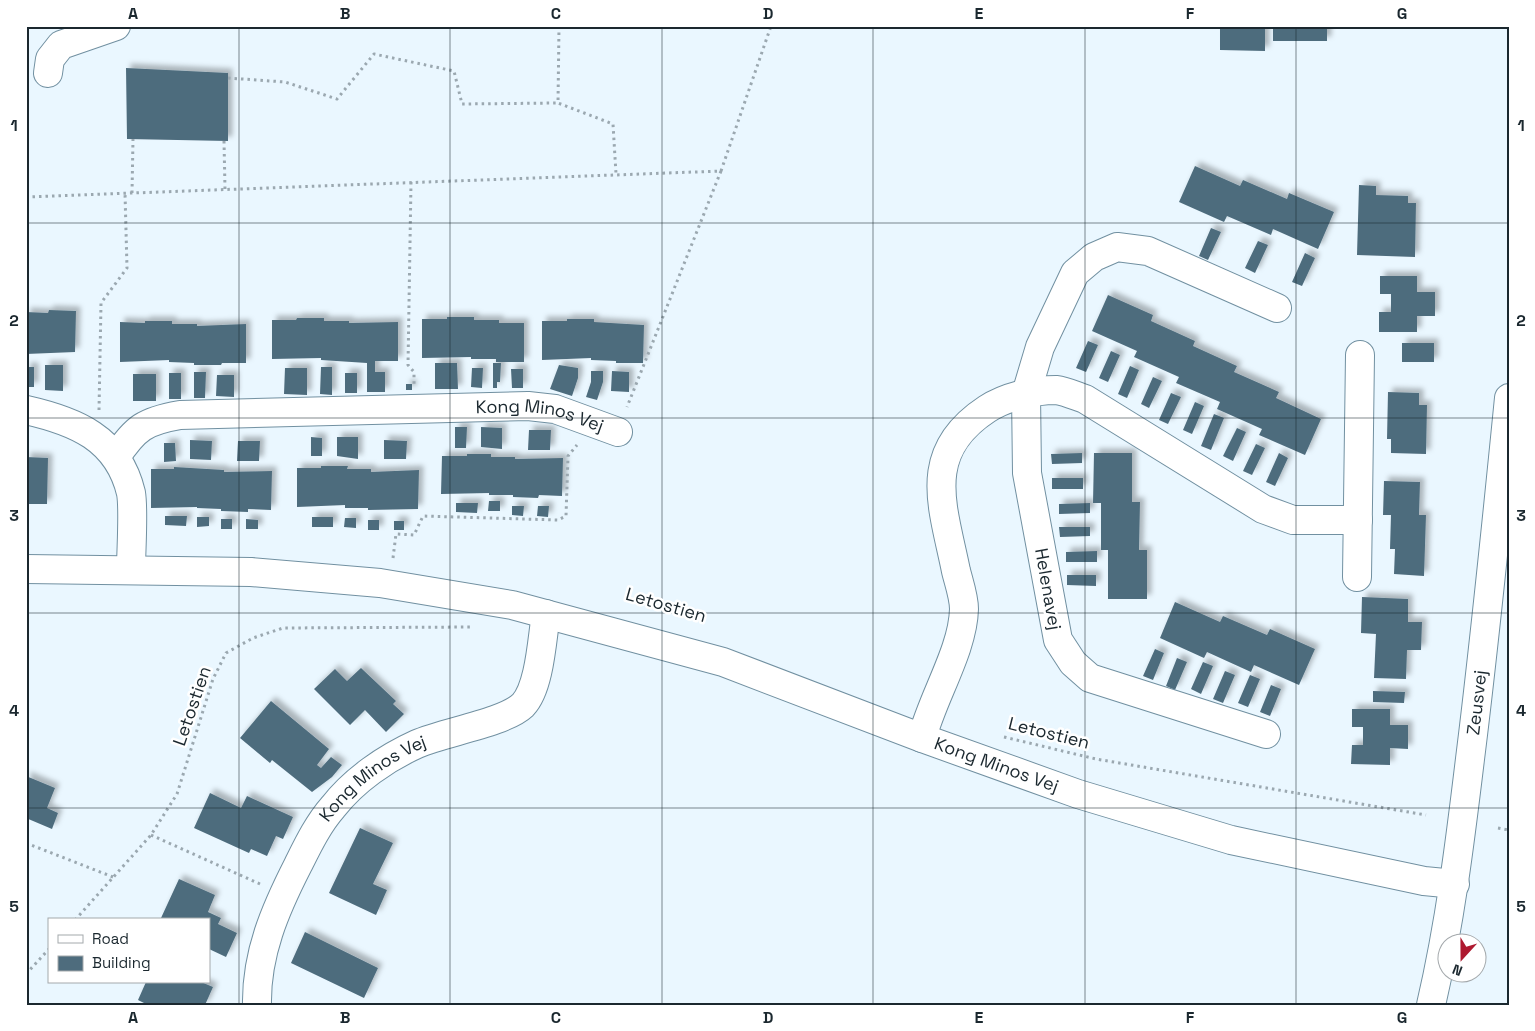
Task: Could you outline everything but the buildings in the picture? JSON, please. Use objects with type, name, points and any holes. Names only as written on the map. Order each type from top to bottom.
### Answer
[{"type":"street","points":[[48,73],[50,59],[61,45],[116,26]]},
{"type":"street","name":"Helenavej","points":[[1266,734],[1090,678],[1073,664],[1058,640],[1027,473],[1026,394],[1040,347],[1075,273],[1094,257],[1117,247],[1148,251],[1277,308]]},
{"type":"street","points":[[1357,577],[1360,355]]},
{"type":"street","points":[[922,738],[929,712],[961,636],[964,607],[940,491],[944,462],[953,440],[968,421],[993,404],[1026,394],[1057,390],[1085,399],[1263,509],[1293,520],[1358,520]]},
{"type":"street","name":"Zeusvej","points":[[1432,1005],[1447,938],[1498,624],[1509,398]]},
{"type":"street","name":"Kong Minos Vej","points":[[116,457],[130,435],[155,419],[180,415],[528,406],[555,408],[618,432]]},
{"type":"street","points":[[26,410],[50,416],[89,431],[116,457],[131,493],[131,570]]},
{"type":"street","name":"Kong Minos Vej","points":[[26,569],[251,572],[380,583],[512,606],[723,662],[922,738],[1078,794],[1231,840],[1424,881],[1455,884]]},
{"type":"street","name":"Kong Minos Vej","points":[[258,1005],[260,962],[268,931],[310,840],[333,807],[357,782],[386,761],[418,744],[510,714],[524,704],[533,688],[546,614]]},
{"type":"path","points":[[558,103],[559,26]]},
{"type":"path","points":[[618,432],[721,171],[771,26]]},
{"type":"path","points":[[228,78],[285,82],[337,99],[374,54],[454,70],[462,104],[558,103],[613,124],[616,174]]},
{"type":"path","points":[[132,193],[133,140]]},
{"type":"path","points":[[224,141],[225,189]]},
{"type":"path","points":[[26,196],[721,171]]},
{"type":"path","points":[[411,182],[408,365],[414,372],[414,408]]},
{"type":"path","points":[[89,431],[101,407],[101,303],[128,268],[125,193]]},
{"type":"path","points":[[393,562],[396,534],[414,535],[423,516],[558,520],[566,516],[568,456]]},
{"type":"path","name":"Letostien","points":[[77,918],[151,835],[177,794],[212,679],[226,653],[253,638],[284,628],[482,627]]},
{"type":"path","name":"Letostien","points":[[998,735],[1096,759],[1426,815]]},
{"type":"path","points":[[1498,828],[1509,830]]},
{"type":"path","points":[[151,835],[283,895]]},
{"type":"path","points":[[26,843],[113,877]]},
{"type":"path","points":[[26,974],[48,950]]}]
